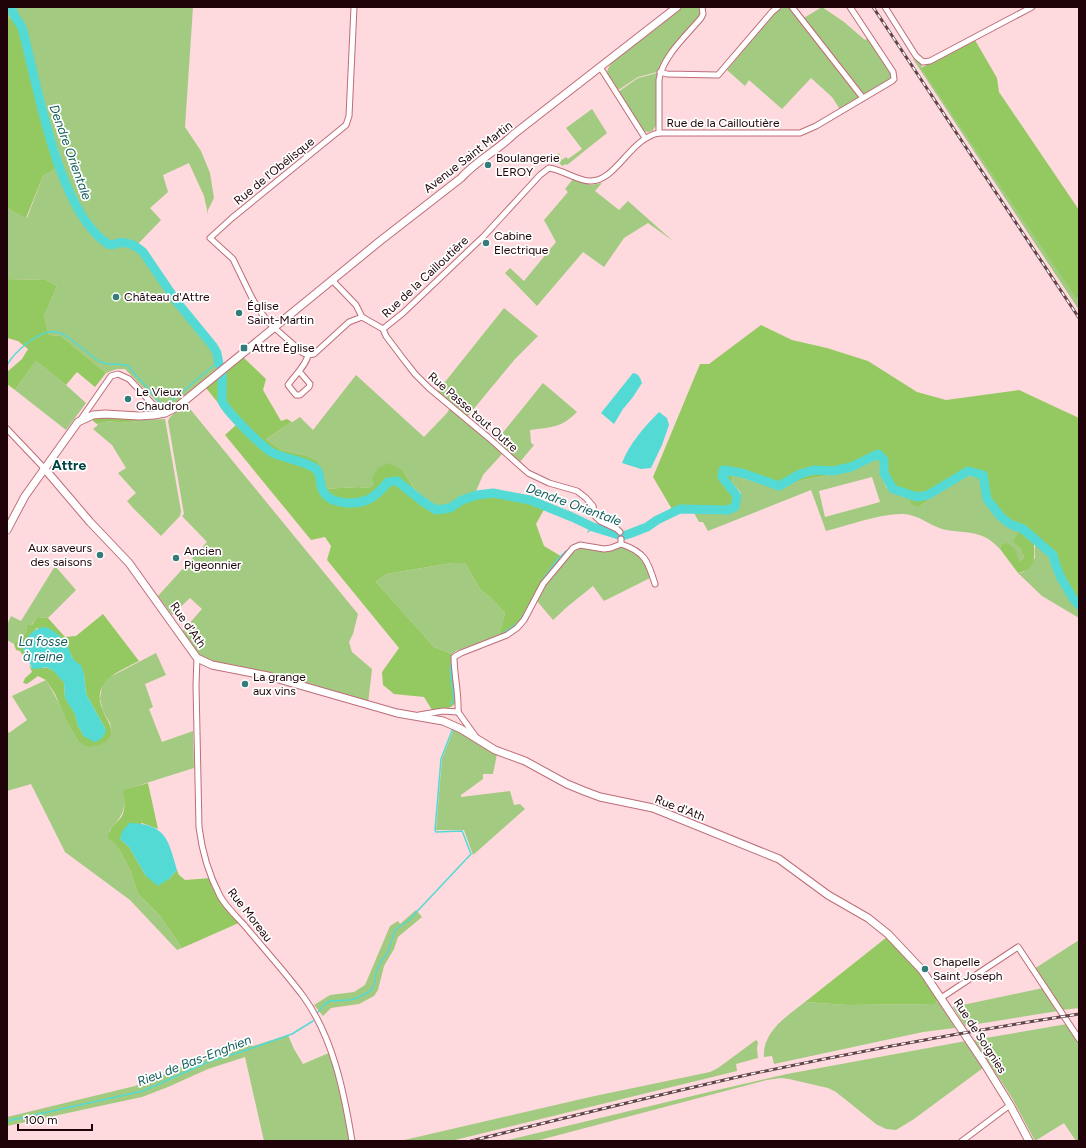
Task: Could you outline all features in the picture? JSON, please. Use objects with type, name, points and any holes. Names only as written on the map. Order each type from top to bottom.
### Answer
[{"type":"street","name":"Rue de l'Obélisque","points":[[274,327],[257,307],[233,259],[210,238],[232,218],[346,125],[349,116],[354,7]]},
{"type":"street","name":"Avenue Saint Martin","points":[[78,422],[93,415],[105,414],[146,416],[172,410],[177,407],[380,241],[461,178],[468,170],[677,7]]},
{"type":"street","points":[[659,132],[660,72],[666,61],[701,18],[703,14],[702,7]]},
{"type":"street","points":[[660,72],[667,74],[718,75],[778,7]]},
{"type":"street","points":[[792,7],[864,98]]},
{"type":"street","name":"Rue de la Cailloutière","points":[[383,329],[409,308],[484,236],[540,175],[549,168],[558,169],[581,179],[590,181],[599,180],[608,174],[645,138],[651,134],[659,132],[800,133],[816,126],[892,81],[894,78],[893,72],[850,7]]},
{"type":"street","points":[[885,7],[916,56],[923,62],[930,61],[1032,7]]},
{"type":"street","points":[[600,67],[645,138]]},
{"type":"street","name":"Rue Passe tout Outre","points":[[332,280],[356,305],[362,317],[383,329],[386,336],[408,365],[429,388],[489,438],[518,466],[540,480],[577,491],[586,498],[592,506],[595,516],[600,521],[620,532]]},
{"type":"street","points":[[274,327],[300,350],[308,355],[314,354],[348,322],[362,317]]},
{"type":"street","points":[[299,371],[310,384],[309,387],[300,395],[296,395],[288,385],[305,363],[308,355]]},
{"type":"street","points":[[7,530],[25,496],[110,376],[118,374],[129,380],[161,413]]},
{"type":"street","points":[[7,429],[44,468]]},
{"type":"street","name":"Rue d'Ath","points":[[44,468],[90,522],[129,563],[197,658],[212,665],[267,676],[397,713],[443,721],[461,729],[495,750],[525,761],[567,784],[600,796],[653,808],[779,860],[828,895],[868,918]]},
{"type":"street","points":[[458,712],[459,697],[454,676],[454,657],[461,652],[508,635],[517,628],[524,620],[543,584],[573,548],[580,545],[604,549],[611,548],[621,542],[642,553],[650,568],[654,584]]},
{"type":"street","name":"Rue Moreau","points":[[197,658],[196,685],[199,827],[202,850],[210,875],[221,897],[303,997],[320,1024],[337,1071],[348,1116],[352,1141]]},
{"type":"street","name":"Rue d'Ath","points":[[417,716],[443,711],[458,712],[476,738]]},
{"type":"street","name":"Rue de Soignies","points":[[868,918],[904,949],[922,970],[1010,1105],[1029,1141]]},
{"type":"street","points":[[941,998],[1018,947],[1079,1039]]},
{"type":"street","points":[[962,1141],[1010,1105]]},
{"type":"green space","points":[[7,7],[193,7],[185,127],[201,151],[210,173],[214,198],[208,210],[208,214],[204,196],[189,163],[163,175],[168,192],[150,208],[161,220],[136,246],[143,252],[177,302],[213,346],[217,353],[220,366],[173,405],[165,409],[125,369],[117,369],[106,373],[61,336],[49,335],[44,316],[57,286],[46,280],[7,279],[7,208],[27,218],[43,176],[60,166],[39,100],[23,30],[16,19],[7,18]]},
{"type":"green space","points":[[681,7],[700,7],[701,15],[663,61],[657,72],[638,77],[617,91],[607,73],[612,63],[617,57]]},
{"type":"green space","points":[[784,7],[792,7],[802,19],[822,7],[844,22],[865,40],[870,37],[894,79],[841,111],[832,97],[811,78],[782,109],[749,80],[745,86],[727,70],[774,13]]},
{"type":"green space","points":[[7,18],[16,19],[23,30],[39,100],[60,166],[43,176],[26,218],[7,208]]},
{"type":"green space","points":[[975,40],[997,78],[999,92],[1079,210],[1079,297],[1077,299],[921,68]]},
{"type":"green space","points":[[915,58],[921,64],[922,68],[1079,301],[1079,310],[913,59]]},
{"type":"green space","points":[[657,73],[656,126],[652,131],[648,132],[643,131],[618,92],[638,78]]},
{"type":"green space","points":[[592,109],[607,133],[567,165],[562,166],[554,157],[559,153],[562,160],[566,157],[568,159],[582,149],[566,128]]},
{"type":"green space","points":[[573,179],[591,185],[602,183],[595,191],[619,210],[628,201],[673,241],[648,223],[624,238],[604,267],[583,252],[537,306],[505,273],[510,268],[524,281],[556,242],[544,220],[568,192],[565,189]]},
{"type":"green space","points":[[7,279],[46,280],[57,286],[44,316],[49,335],[61,336],[106,373],[95,387],[77,372],[66,385],[36,361],[15,390],[7,384],[7,372],[22,359],[28,349],[18,341],[7,338]]},
{"type":"green space","points":[[504,308],[538,336],[515,359],[467,417],[437,392]]},
{"type":"green space","points":[[761,325],[792,340],[827,348],[868,361],[917,392],[946,400],[1019,390],[1079,418],[1079,606],[1069,599],[1059,583],[1060,576],[1053,555],[1041,545],[1034,536],[1034,559],[1032,564],[1030,568],[1018,573],[1000,549],[1001,545],[1007,543],[1015,549],[1019,561],[1024,558],[1020,547],[1013,542],[1018,533],[1025,528],[1003,517],[979,480],[973,475],[957,480],[919,507],[911,504],[909,497],[891,491],[886,486],[878,461],[875,459],[851,471],[803,480],[777,488],[733,476],[731,481],[738,490],[741,498],[738,506],[734,509],[728,512],[679,509],[673,511],[653,477],[700,364],[709,364]]},
{"type":"green space","points":[[243,357],[266,379],[263,390],[281,421],[287,419],[292,422],[266,439],[281,450],[304,455],[317,461],[322,489],[358,487],[369,488],[374,485],[372,478],[378,468],[389,463],[403,471],[422,501],[436,510],[449,508],[476,495],[484,494],[502,494],[546,506],[536,524],[544,546],[564,558],[551,573],[524,620],[501,638],[501,627],[505,613],[480,589],[465,563],[452,563],[386,574],[376,582],[434,647],[452,654],[452,668],[457,701],[449,708],[443,710],[432,710],[424,697],[394,694],[383,685],[382,672],[399,648],[327,560],[331,546],[325,537],[311,540],[225,435],[236,425],[206,388]]},
{"type":"green space","points":[[36,361],[86,403],[66,430],[15,390]]},
{"type":"green space","points":[[356,375],[424,437],[450,408],[488,440],[502,454],[483,475],[476,491],[449,507],[435,509],[416,491],[403,471],[369,488],[358,487],[322,489],[320,474],[304,455],[281,450],[266,439],[300,417],[313,430]]},
{"type":"green space","points":[[543,383],[577,412],[566,421],[556,426],[530,430],[531,443],[534,445],[520,462],[496,441]]},
{"type":"green space","points":[[186,404],[358,614],[353,634],[349,642],[352,652],[372,669],[368,704],[197,658],[180,634],[202,609],[190,598],[172,615],[158,596],[207,542],[182,516],[184,514],[168,421],[170,417]]},
{"type":"green space","points":[[106,416],[139,420],[120,423],[109,421],[97,424],[93,421],[93,418]]},
{"type":"green space","points":[[165,419],[181,511],[180,516],[161,536],[127,501],[136,493],[118,473],[126,468],[112,445],[93,429],[98,425],[97,424],[109,421],[120,423],[139,420]]},
{"type":"green space","points":[[875,459],[878,461],[886,487],[891,492],[909,497],[919,507],[957,480],[973,475],[979,479],[1003,517],[1026,529],[1020,547],[1024,558],[1019,561],[1001,545],[1000,549],[994,543],[982,536],[942,529],[910,515],[891,515],[868,519],[826,531],[811,490],[708,531],[703,522],[699,522],[694,513],[681,513],[679,509],[728,512],[741,493],[731,481],[733,476],[777,488],[803,480],[851,471]],"holes":[[[872,477],[880,502],[825,517],[819,491]]]},
{"type":"green space","points":[[1038,544],[1051,555],[1059,576],[1059,583],[1069,599],[1079,606],[1079,618],[1042,596],[1018,573],[1024,572],[1035,558],[1035,546]]},
{"type":"green space","points":[[623,546],[643,553],[654,576],[604,601],[593,586],[553,620],[537,601],[544,587],[572,553],[583,547],[603,551],[612,550]]},
{"type":"green space","points":[[452,563],[465,563],[480,589],[505,613],[501,627],[501,635],[456,651],[452,654],[434,647],[376,582],[386,574]]},
{"type":"green space","points":[[55,566],[76,590],[48,618],[37,617],[21,640],[15,642],[14,644],[7,640],[7,625],[11,616],[21,621]]},
{"type":"green space","points":[[103,614],[139,661],[115,674],[103,685],[100,692],[100,701],[103,711],[110,724],[112,734],[107,741],[99,745],[89,747],[79,742],[66,719],[55,694],[46,680],[38,676],[27,684],[23,683],[25,678],[32,672],[29,665],[32,668],[48,668],[56,672],[64,682],[65,698],[75,713],[78,726],[83,734],[106,730],[86,694],[84,675],[74,661],[66,645],[37,628],[22,644],[27,659],[26,660],[20,651],[16,650],[14,644],[15,642],[21,640],[27,631],[27,625],[32,625],[37,617],[48,618],[65,637],[76,636]]},
{"type":"green space","points":[[156,653],[166,675],[145,684],[153,707],[149,709],[162,742],[193,731],[194,768],[124,790],[124,808],[121,816],[109,831],[130,870],[138,894],[160,916],[182,948],[177,950],[130,900],[65,852],[31,784],[7,791],[7,730],[9,733],[27,720],[12,696],[46,680],[79,742],[97,744],[105,742],[112,734],[110,723],[103,711],[100,699],[102,685],[110,677]]},
{"type":"green space","points":[[454,728],[497,754],[493,774],[483,774],[483,779],[461,795],[461,797],[510,791],[514,805],[520,804],[525,809],[473,855],[464,830],[436,830],[442,759]]},
{"type":"green space","points":[[148,783],[158,829],[142,823],[120,839],[129,847],[146,876],[169,879],[177,870],[179,875],[185,880],[211,878],[221,897],[241,922],[182,948],[160,916],[138,894],[130,870],[121,853],[115,843],[108,838],[111,828],[120,819],[124,810],[123,790]]},
{"type":"green space","points":[[416,910],[422,917],[398,937],[394,949],[384,966],[378,990],[374,996],[359,1004],[331,1008],[323,1016],[314,1005],[330,995],[354,992],[365,985],[390,926],[398,921],[400,924]]},
{"type":"green space","points":[[887,937],[921,972],[938,999],[935,1004],[847,1005],[805,1002]]},
{"type":"green space","points":[[1079,940],[1079,1008],[1062,1010],[1034,969]]},
{"type":"green space","points":[[1043,988],[1058,1011],[965,1026],[953,1007]]},
{"type":"green space","points":[[938,999],[955,1028],[923,1032],[774,1064],[772,1056],[764,1057],[764,1048],[771,1032],[777,1025],[805,1002],[847,1005],[935,1004]]},
{"type":"green space","points":[[1067,1024],[1079,1042],[1079,1141],[1076,1141],[1064,1123],[1035,1141],[1012,1098],[974,1040]]},
{"type":"green space","points":[[288,1035],[303,1064],[331,1052],[337,1071],[350,1141],[264,1141],[245,1057],[208,1069],[142,1097],[7,1126],[7,1117],[135,1086],[209,1055],[245,1045],[253,1046]]},
{"type":"green space","points":[[756,1040],[758,1042],[758,1058],[736,1064],[737,1071],[451,1141],[400,1141],[590,1097],[710,1072],[718,1068]]},
{"type":"green space","points":[[966,1041],[983,1068],[914,1119],[896,1130],[886,1129],[876,1124],[836,1092],[828,1088],[781,1078],[767,1080],[536,1141],[504,1141],[787,1074]]},
{"type":"water","points":[[633,373],[639,376],[642,383],[614,424],[601,413]]},
{"type":"water","points":[[659,412],[667,418],[669,425],[662,445],[651,468],[641,469],[622,463],[633,442]]},
{"type":"water","name":"La fosse à reine","points":[[45,627],[54,632],[65,642],[73,659],[81,665],[84,675],[86,694],[106,730],[102,738],[99,740],[94,742],[82,735],[83,734],[78,726],[75,714],[65,698],[64,682],[51,669],[32,668],[23,650],[22,644],[29,635],[35,630]]},
{"type":"water","points":[[129,823],[151,826],[164,835],[168,842],[177,870],[169,879],[158,886],[146,876],[129,847],[120,839],[122,832]]},
{"type":"waterway","name":"Dendre Orientale","points":[[12,7],[13,14],[23,31],[52,146],[63,177],[76,205],[91,228],[108,244],[128,243],[143,252],[177,302],[213,346],[217,353],[219,364]]},
{"type":"waterway","points":[[7,365],[17,352],[30,341],[46,333],[56,332],[67,337],[101,362],[128,366],[161,404],[166,405],[219,361]]},
{"type":"waterway","name":"Dendre Orientale","points":[[221,368],[222,401],[237,420],[268,450],[316,469],[318,471],[322,489],[325,494],[336,501],[351,503],[365,501],[376,495],[388,482],[397,481],[436,510],[450,508],[462,500],[477,495],[493,493],[530,500],[593,527],[622,536],[647,527],[657,520],[680,509],[728,510],[735,507],[737,496],[722,477],[723,470],[742,473],[779,486],[800,474],[814,470],[833,471],[851,467],[878,454],[884,460],[884,473],[893,489],[917,497],[928,495],[968,471],[983,475],[987,499],[1001,517],[1010,524],[1023,529],[1053,555],[1061,578],[1074,600],[1079,605]]},
{"type":"waterway","name":"Dendre Orientale","points":[[588,532],[593,527]]},
{"type":"waterway","name":"Rieu de Bas-Enghien","points":[[541,582],[558,559],[566,551]]},
{"type":"waterway","name":"Rieu de Bas-Enghien","points":[[501,635],[519,622],[526,611]]},
{"type":"waterway","name":"Rieu de Bas-Enghien","points":[[450,704],[454,700],[450,670],[452,657]]},
{"type":"waterway","name":"Rieu de Bas-Enghien","points":[[318,1012],[330,1001],[350,1000],[360,997],[370,991],[374,986],[376,973],[381,961],[387,954],[395,930],[409,920],[471,854],[462,831],[436,832],[435,830],[441,759],[453,728]]},
{"type":"waterway","name":"Rieu de Bas-Enghien","points":[[7,1121],[143,1091],[210,1061],[292,1034],[313,1021]]},
{"type":"railway","points":[[873,7],[1079,318]]},
{"type":"railway","points":[[471,1141],[751,1074],[833,1057],[997,1027],[1079,1014]]},
{"type":"place","name":"Boulangerie LEROY","points":[[488,165]]},
{"type":"place","name":"Cabine Electrique","points":[[486,243]]},
{"type":"place","name":"Château d'Attre","points":[[116,297]]},
{"type":"place","name":"Église Saint-Martin","points":[[239,313]]},
{"type":"place","name":"Attre Église","points":[[244,348]]},
{"type":"place","name":"Le Vieux Chaudron","points":[[128,399]]},
{"type":"place","name":"Aux saveurs des saisons","points":[[100,555]]},
{"type":"place","name":"Ancien Pigeonnier","points":[[176,558]]},
{"type":"place","name":"La grange aux vins","points":[[245,684]]},
{"type":"place","name":"Chapelle Saint Joseph","points":[[925,969]]},
{"type":"district","name":"Attre","points":[[69,465]]}]
